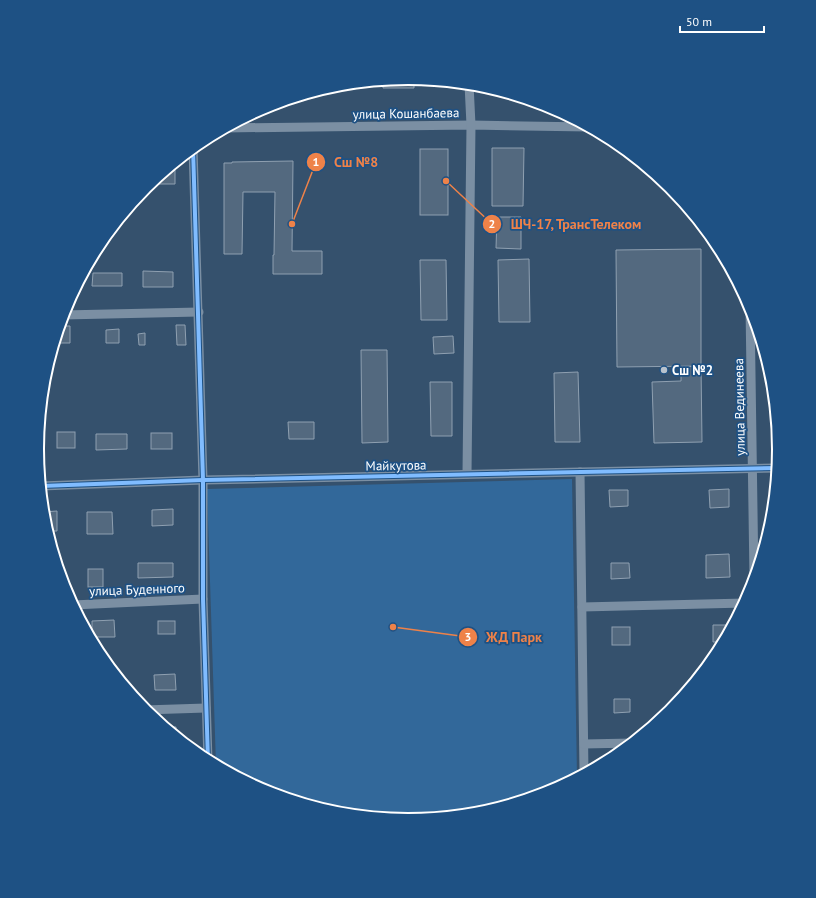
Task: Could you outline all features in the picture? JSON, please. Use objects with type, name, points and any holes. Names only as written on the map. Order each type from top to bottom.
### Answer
[{"type":"street","points":[[467,474],[471,125],[469,90]]},
{"type":"street","name":"улица Кошанбаева","points":[[238,128],[471,125],[576,127]]},
{"type":"street","points":[[193,155],[199,312],[208,753]]},
{"type":"street","points":[[70,315],[199,312]]},
{"type":"street","name":"улица Вединеева","points":[[750,326],[754,563]]},
{"type":"street","name":"Майкутова","points":[[46,486],[203,480],[771,468]]},
{"type":"street","points":[[580,472],[584,767]]},
{"type":"street","name":"улица Буденного","points":[[79,604],[204,599]]},
{"type":"street","points":[[582,607],[738,602]]},
{"type":"street","points":[[155,710],[206,708]]},
{"type":"street","points":[[584,744],[623,743]]},
{"type":"shaded area","points":[[572,479],[577,771],[525,794],[502,801],[456,810],[408,813],[360,810],[314,801],[269,785],[216,758],[207,489]]},
{"type":"building","points":[[414,85],[414,88],[383,88],[383,86]]},
{"type":"building","points":[[492,148],[524,148],[523,206],[492,206]]},
{"type":"building","points":[[420,149],[448,149],[448,215],[420,215]]},
{"type":"building","points":[[293,161],[292,251],[322,251],[322,274],[273,274],[275,192],[243,192],[242,254],[224,254],[224,163]]},
{"type":"building","points":[[175,170],[175,184],[159,184]]},
{"type":"building","points":[[497,217],[521,217],[521,249],[496,248]]},
{"type":"building","points":[[701,249],[701,366],[617,367],[616,250]]},
{"type":"building","points":[[529,259],[530,322],[499,322],[498,260]]},
{"type":"building","points":[[420,260],[446,260],[447,320],[421,320]]},
{"type":"building","points":[[143,271],[173,272],[173,287],[143,287]]},
{"type":"building","points":[[93,273],[122,273],[122,286],[92,286]]},
{"type":"building","points":[[176,325],[185,325],[186,345],[177,345]]},
{"type":"building","points":[[65,326],[70,326],[70,343],[60,343]]},
{"type":"building","points":[[119,329],[119,343],[106,343],[106,330]]},
{"type":"building","points":[[145,333],[145,345],[139,345],[138,334]]},
{"type":"building","points":[[453,336],[454,353],[434,354],[433,337]]},
{"type":"building","points":[[361,350],[387,350],[388,442],[362,443]]},
{"type":"building","points":[[701,366],[702,442],[654,443],[652,382],[681,381],[681,367]]},
{"type":"building","points":[[578,372],[580,442],[555,442],[554,373]]},
{"type":"building","points":[[430,382],[452,382],[452,436],[431,436]]},
{"type":"building","points":[[288,422],[314,422],[314,439],[289,439]]},
{"type":"building","points":[[57,432],[75,432],[75,448],[57,448]]},
{"type":"building","points":[[151,433],[172,433],[172,449],[151,449]]},
{"type":"building","points":[[96,434],[127,434],[127,449],[96,450]]},
{"type":"building","points":[[729,489],[729,507],[710,508],[709,490]]},
{"type":"building","points":[[609,490],[628,490],[628,506],[610,507]]},
{"type":"building","points":[[173,509],[173,525],[152,526],[152,510]]},
{"type":"building","points":[[57,511],[57,531],[53,531],[50,512]]},
{"type":"building","points":[[87,512],[112,512],[113,534],[87,534]]},
{"type":"building","points":[[729,554],[730,577],[706,578],[706,555]]},
{"type":"building","points":[[138,563],[173,563],[173,577],[138,578]]},
{"type":"building","points":[[611,563],[629,563],[630,578],[611,579]]},
{"type":"building","points":[[88,569],[103,569],[103,587],[88,587]]},
{"type":"building","points":[[114,620],[115,637],[97,637],[92,629],[92,621]]},
{"type":"building","points":[[158,621],[175,621],[175,634],[158,634]]},
{"type":"building","points":[[713,625],[726,625],[716,642],[713,642]]},
{"type":"building","points":[[612,627],[630,627],[630,645],[612,645]]},
{"type":"building","points":[[175,674],[176,690],[155,690],[154,675]]},
{"type":"building","points":[[614,699],[630,699],[630,712],[614,713]]},
{"type":"cycle path","points":[[193,155],[203,480],[203,599],[208,753]]},
{"type":"cycle path","points":[[46,486],[203,480],[771,468]]},
{"type":"place","name":"ШЧ-17, ТрансТелеком","points":[[446,181]]},
{"type":"place","name":"Сш №8","points":[[292,224]]},
{"type":"place","name":"Сш №2","points":[[664,370]]},
{"type":"place","name":"ЖД Парк","points":[[393,627]]}]
